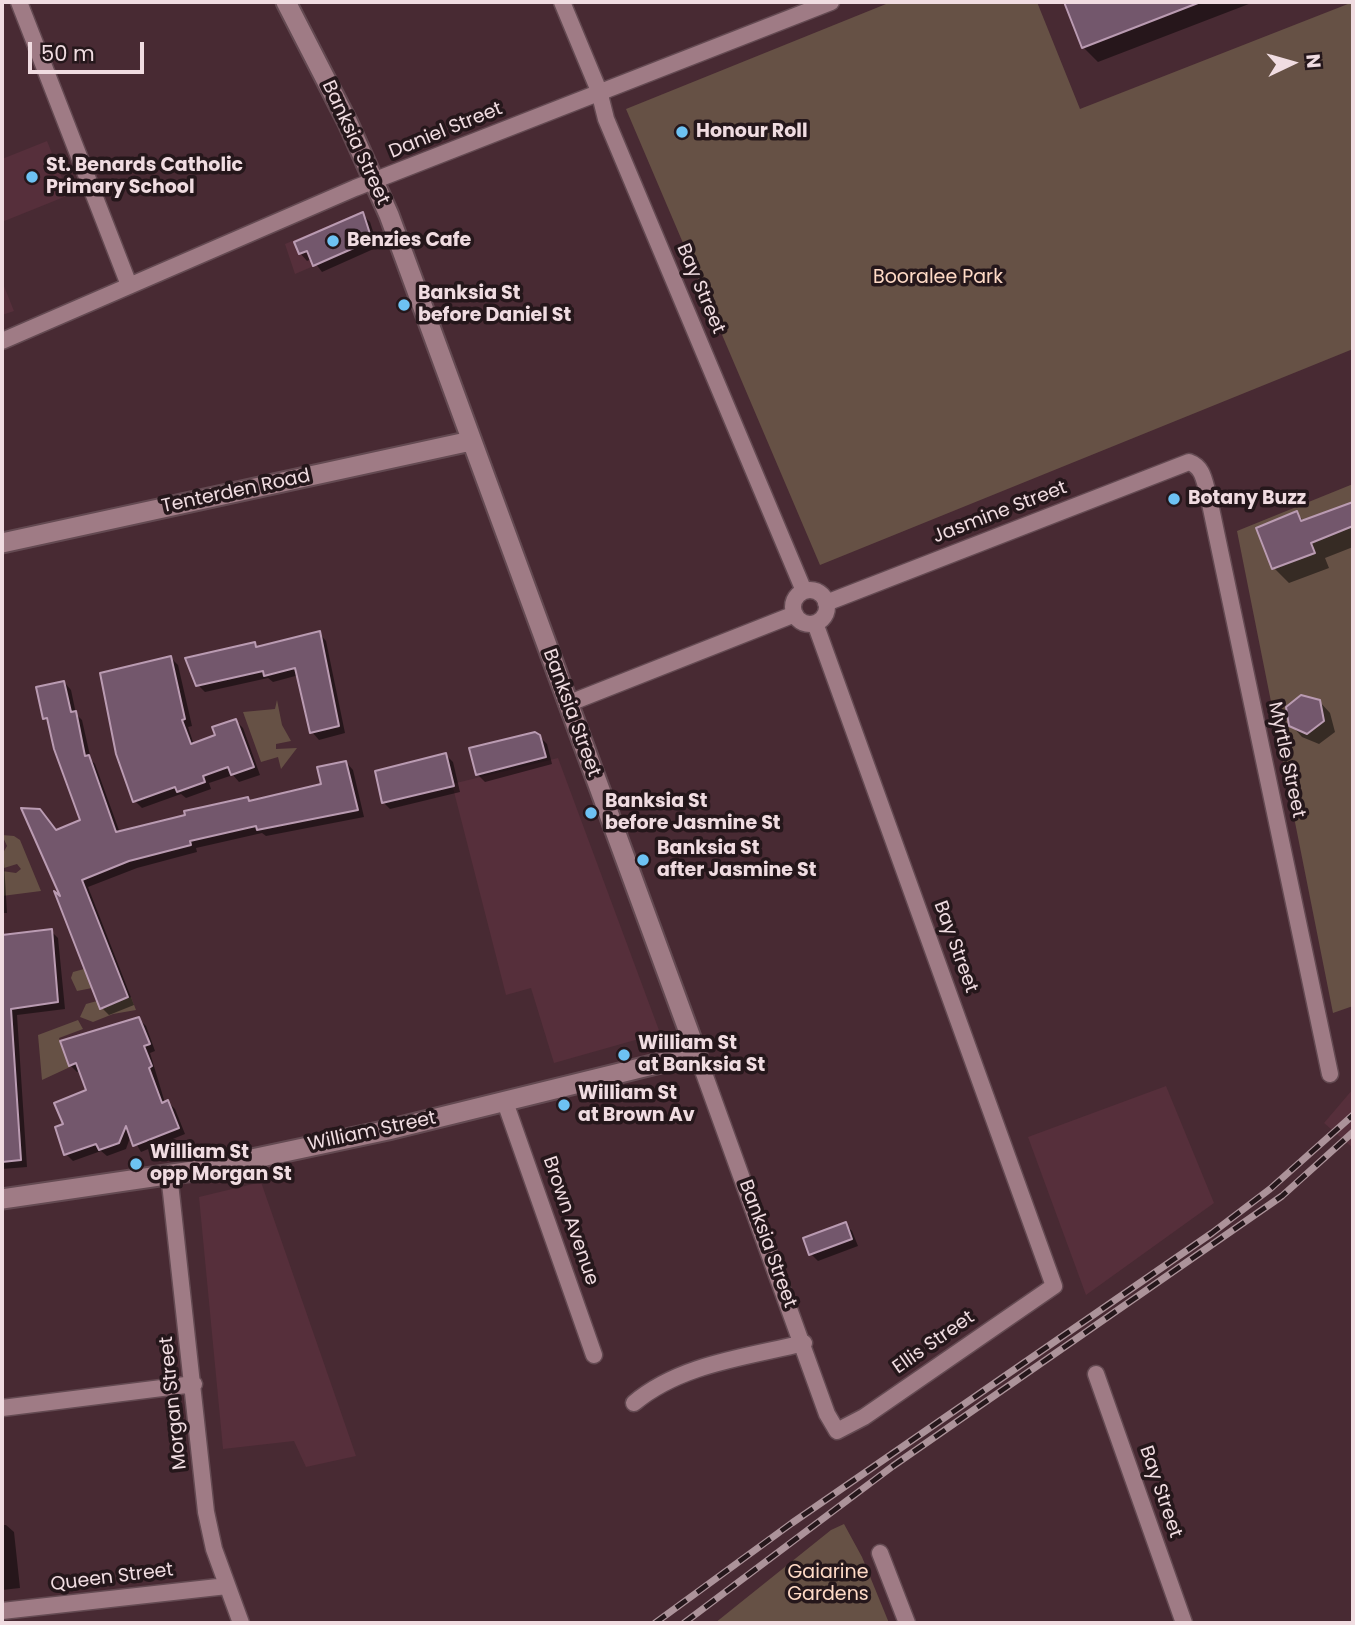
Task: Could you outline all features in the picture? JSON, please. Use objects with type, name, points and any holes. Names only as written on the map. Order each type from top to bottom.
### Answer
[{"type":"street","points":[[19,2],[128,285]]},
{"type":"street","name":"Banksia Street","points":[[286,2],[375,181],[804,1343],[827,1414],[838,1431]]},
{"type":"street","name":"Bay Street","points":[[562,2],[599,91],[606,119],[804,591]]},
{"type":"street","name":"Daniel Street","points":[[2,341],[375,181],[831,2]]},
{"type":"street","name":"Tenterden Road","points":[[2,543],[471,441]]},
{"type":"street","name":"Jasmine Street","points":[[826,603],[1189,462]]},
{"type":"street","name":"Myrtle Street","points":[[1189,462],[1201,470],[1208,494],[1331,1074]]},
{"type":"street","points":[[804,591],[816,591],[826,603],[825,615],[815,623],[803,622],[795,614],[794,601],[804,591]]},
{"type":"street","points":[[567,704],[795,614]]},
{"type":"street","name":"Bay Street","points":[[815,623],[1054,1286]]},
{"type":"street","name":"William Street","points":[[2,1199],[169,1174],[388,1130],[697,1054]]},
{"type":"street","name":"Brown Avenue","points":[[505,1102],[594,1355]]},
{"type":"street","name":"Morgan Street","points":[[169,1174],[206,1512],[227,1586],[241,1623]]},
{"type":"street","name":"Ellis Street","points":[[838,1431],[864,1417],[1054,1286]]},
{"type":"street","points":[[634,1402],[653,1386],[707,1366],[804,1343]]},
{"type":"street","name":"Bay Street","points":[[1096,1374],[1184,1623]]},
{"type":"street","points":[[2,1408],[194,1384]]},
{"type":"street","points":[[880,1553],[907,1623]]},
{"type":"street","name":"Queen Street","points":[[2,1611],[227,1586]]},
{"type":"shaded area","name":"St. Benards Catholic Primary School","points":[[47,141],[69,195],[2,222],[2,159]]},
{"type":"shaded area","name":"Benzies Cafe","points":[[361,212],[372,241],[295,274],[285,244]]},
{"type":"shaded area","points":[[2,281],[14,311],[2,315]]},
{"type":"shaded area","points":[[558,758],[660,1033],[554,1063],[531,988],[506,995],[452,784]]},
{"type":"shaded area","points":[[1166,1086],[1214,1203],[1086,1295],[1028,1137]]},
{"type":"shaded area","points":[[1353,1089],[1353,1148],[1324,1123]]},
{"type":"shaded area","points":[[261,1182],[356,1456],[306,1467],[294,1441],[223,1449],[199,1197]]},
{"type":"green space","name":"Booralee Park","points":[[891,2],[1037,2],[1080,109],[1353,2],[1353,349],[820,565],[626,109]]},
{"type":"green space","points":[[1353,484],[1353,1006],[1333,1013],[1237,531]]},
{"type":"green space","points":[[277,700],[282,725],[291,741],[276,744],[276,749],[297,748],[281,769],[278,757],[261,762],[243,712],[275,709]]},
{"type":"green space","points":[[2,835],[14,836],[20,840],[41,891],[2,896],[2,871],[16,873],[21,869],[17,864],[4,868],[3,853],[7,846]]},
{"type":"green space","points":[[84,969],[92,988],[77,991],[71,978],[73,972]]},
{"type":"green space","points":[[131,997],[136,1010],[113,1014],[93,1022],[80,1017],[86,1004],[97,1001],[101,1009]]},
{"type":"green space","points":[[78,1020],[83,1029],[59,1038],[70,1067],[42,1080],[38,1035]]},
{"type":"green space","name":"Gaiarine Gardens","points":[[844,1524],[862,1557],[889,1623],[715,1623],[831,1530]]},
{"type":"building","points":[[1064,2],[1198,2],[1198,3],[1082,48]]},
{"type":"building","name":"Benzies Cafe","points":[[363,212],[372,240],[313,266],[307,251],[299,254],[294,242]]},
{"type":"building","points":[[1353,502],[1353,526],[1311,543],[1315,553],[1272,569],[1256,528],[1297,511],[1301,521]]},
{"type":"building","points":[[320,631],[339,726],[310,733],[295,668],[264,676],[263,671],[196,686],[185,658],[255,642],[256,647]]},
{"type":"building","points":[[171,656],[185,719],[182,720],[191,744],[215,735],[212,727],[236,719],[254,767],[231,775],[228,767],[203,776],[205,782],[177,792],[175,787],[133,802],[116,754],[100,673]]},
{"type":"building","points":[[64,681],[71,712],[76,711],[85,756],[89,755],[116,832],[185,815],[184,811],[248,797],[249,801],[321,784],[317,767],[346,761],[358,810],[257,830],[256,826],[190,841],[191,845],[129,861],[82,880],[128,997],[100,1009],[54,891],[60,896],[21,808],[40,809],[56,830],[80,820],[54,749],[47,718],[43,719],[36,687]]},
{"type":"building","points":[[1301,695],[1320,700],[1324,721],[1307,734],[1289,726],[1286,707]]},
{"type":"building","points":[[535,732],[540,735],[546,757],[476,775],[469,748]]},
{"type":"building","points":[[446,753],[454,786],[382,803],[375,771]]},
{"type":"building","points":[[52,929],[58,1002],[11,1009],[21,1160],[2,1162],[2,935]]},
{"type":"building","points":[[139,1017],[150,1044],[144,1046],[152,1066],[149,1068],[162,1103],[168,1100],[179,1128],[133,1146],[126,1126],[119,1143],[99,1150],[96,1144],[64,1155],[55,1127],[63,1124],[54,1103],[86,1090],[76,1063],[69,1066],[60,1041]]},
{"type":"building","points":[[846,1222],[852,1239],[809,1255],[803,1238]]},
{"type":"railway","points":[[655,1623],[792,1523],[1212,1233],[1270,1189],[1353,1115]]},
{"type":"railway","points":[[684,1623],[893,1466],[1282,1196],[1353,1132]]},
{"type":"place","name":"Honour Roll","points":[[682,132]]},
{"type":"place","name":"St. Benards Catholic Primary School","points":[[32,177]]},
{"type":"place","name":"Benzies Cafe","points":[[333,241]]},
{"type":"place","name":"Banksia St before Daniel St","points":[[404,305]]},
{"type":"place","name":"Botany Buzz","points":[[1174,499]]},
{"type":"place","name":"Banksia St before Jasmine St","points":[[591,813]]},
{"type":"place","name":"Banksia St after Jasmine St","points":[[643,860]]},
{"type":"place","name":"William St at Banksia St","points":[[624,1055]]},
{"type":"place","name":"William St at Brown Av","points":[[564,1105]]},
{"type":"place","name":"William St opp Morgan St","points":[[136,1164]]}]
